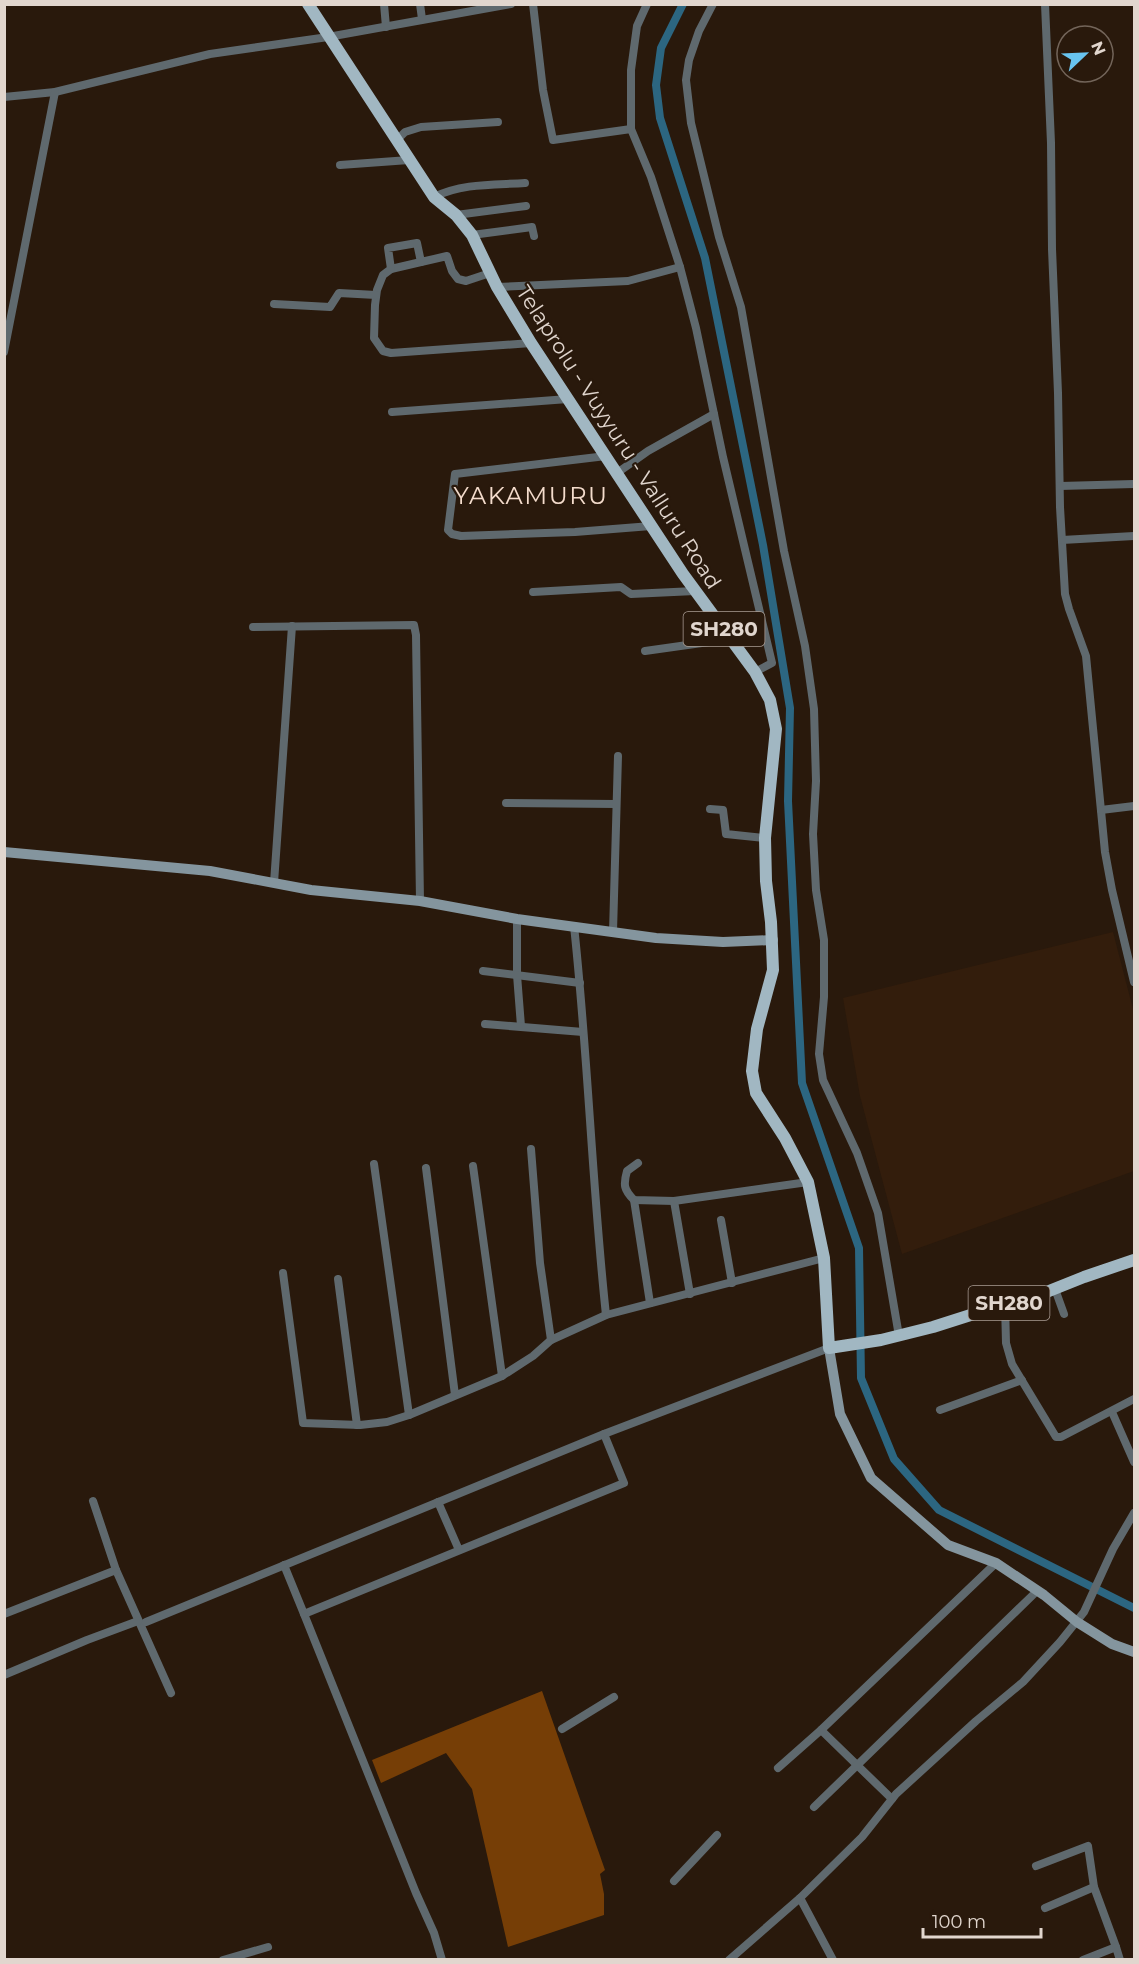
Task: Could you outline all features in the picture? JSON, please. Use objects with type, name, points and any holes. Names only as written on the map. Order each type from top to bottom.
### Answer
[{"type":"main road","name":"Telaprolu - Vuyyuru - Valluru Road","points":[[308,4],[434,197],[456,215],[472,235],[497,287],[531,343],[695,591],[755,672],[770,699],[776,729],[765,838],[766,881],[773,940],[773,970],[757,1029],[753,1071],[756,1093],[786,1138],[808,1182],[824,1258],[836,1347]]},
{"type":"main road","points":[[4,852],[210,871],[310,890],[420,901],[517,919],[687,941],[773,940]]},
{"type":"main road","name":"SH280","points":[[836,1347],[933,1328],[1020,1301],[1134,1260]]},
{"type":"main road","points":[[836,1347],[840,1414],[872,1478],[948,1545],[996,1563],[1077,1622],[1112,1644],[1134,1652]]},
{"type":"street","points":[[384,4],[386,27]]},
{"type":"street","points":[[420,4],[422,19]]},
{"type":"street","points":[[4,97],[55,92],[210,54],[328,37],[479,7],[511,4]]},
{"type":"street","points":[[533,4],[543,90],[553,140],[631,129]]},
{"type":"street","points":[[647,4],[637,26],[631,70],[631,129],[651,177],[680,267],[696,328],[772,663],[755,672]]},
{"type":"street","points":[[713,4],[699,31],[689,60],[686,80],[688,102],[719,237],[741,307],[784,551],[805,646],[814,709],[816,781],[813,834],[816,890],[824,940],[824,997],[819,1054],[823,1080],[857,1153],[878,1213],[899,1336]]},
{"type":"street","points":[[1045,4],[1065,594],[1086,656],[1105,852],[1134,982]]},
{"type":"street","points":[[4,352],[55,92]]},
{"type":"street","points":[[397,140],[405,132],[422,127],[498,122]]},
{"type":"street","points":[[340,165],[409,160]]},
{"type":"street","points":[[434,197],[463,186],[525,183]]},
{"type":"street","points":[[456,215],[526,206]]},
{"type":"street","points":[[472,235],[532,227],[534,236]]},
{"type":"street","points":[[391,269],[388,248],[417,243],[421,262]]},
{"type":"street","points":[[490,273],[466,281],[458,279],[452,271],[447,256],[391,269],[383,275],[376,295],[374,338],[383,351],[405,353],[531,343]]},
{"type":"street","points":[[497,287],[628,281],[680,267]]},
{"type":"street","points":[[274,304],[330,307],[339,293],[376,295]]},
{"type":"street","points":[[392,412],[568,399]]},
{"type":"street","points":[[617,473],[648,451],[714,414]]},
{"type":"street","points":[[606,456],[455,474],[448,530],[452,534],[461,536],[575,532],[651,526]]},
{"type":"street","points":[[1060,486],[1134,484]]},
{"type":"street","points":[[1062,540],[1134,536]]},
{"type":"street","points":[[533,592],[621,587],[631,594],[695,591]]},
{"type":"street","points":[[253,627],[414,625],[420,901]]},
{"type":"street","points":[[274,883],[292,626]]},
{"type":"street","points":[[645,651],[730,639]]},
{"type":"street","points":[[613,932],[618,756]]},
{"type":"street","points":[[506,803],[616,804]]},
{"type":"street","points":[[1101,810],[1134,806]]},
{"type":"street","points":[[710,808],[723,810],[726,834],[765,838]]},
{"type":"street","points":[[517,919],[520,1026]]},
{"type":"street","points":[[574,926],[599,1257],[606,1315]]},
{"type":"street","points":[[483,971],[580,983]]},
{"type":"street","points":[[484,1024],[582,1032]]},
{"type":"street","points":[[531,1149],[540,1263],[551,1340]]},
{"type":"street","points":[[638,1163],[627,1171],[624,1183],[625,1191],[634,1200],[650,1303]]},
{"type":"street","points":[[374,1164],[409,1415]]},
{"type":"street","points":[[473,1166],[502,1376]]},
{"type":"street","points":[[426,1168],[455,1395]]},
{"type":"street","points":[[634,1200],[674,1201],[808,1182]]},
{"type":"street","points":[[674,1201],[690,1294]]},
{"type":"street","points":[[721,1220],[732,1283]]},
{"type":"street","points":[[283,1273],[303,1423],[357,1425],[387,1422],[409,1415],[502,1376],[533,1356],[551,1340],[606,1315],[824,1258]]},
{"type":"street","points":[[338,1279],[357,1425]]},
{"type":"street","points":[[1055,1289],[1064,1314]]},
{"type":"street","points":[[1005,1304],[1006,1342],[1012,1364],[1056,1437],[1061,1437],[1134,1399]]},
{"type":"street","points":[[4,1675],[87,1640],[142,1622],[284,1565],[604,1434],[836,1347]]},
{"type":"street","points":[[940,1410],[1022,1380]]},
{"type":"street","points":[[1112,1412],[1134,1462]]},
{"type":"street","points":[[304,1614],[624,1483],[604,1434]]},
{"type":"street","points":[[93,1501],[116,1570],[142,1622],[171,1693]]},
{"type":"street","points":[[438,1502],[459,1550]]},
{"type":"street","points":[[729,1959],[800,1898],[862,1837],[892,1799],[930,1762],[1023,1682],[1084,1612],[1113,1549],[1134,1512]]},
{"type":"street","points":[[778,1768],[822,1730],[996,1563]]},
{"type":"street","points":[[284,1565],[434,1933],[442,1959]]},
{"type":"street","points":[[4,1614],[116,1570]]},
{"type":"street","points":[[814,1807],[1037,1591]]},
{"type":"street","points":[[562,1729],[614,1697]]},
{"type":"street","points":[[822,1730],[892,1799]]},
{"type":"street","points":[[674,1881],[717,1835]]},
{"type":"street","points":[[1036,1866],[1088,1846],[1094,1887],[1120,1959]]},
{"type":"street","points":[[1045,1908],[1094,1887]]},
{"type":"street","points":[[800,1898],[833,1959]]},
{"type":"street","points":[[223,1959],[268,1947]]},
{"type":"street","points":[[1083,1959],[1116,1947]]},
{"type":"shaded area","points":[[1113,932],[1134,1013],[1134,1171],[902,1254],[860,1096],[843,998]]},
{"type":"shaded area","points":[[542,1691],[605,1870],[600,1874],[604,1894],[604,1915],[508,1947],[472,1789],[446,1753],[381,1783],[372,1760]]},
{"type":"waterway","points":[[683,4],[661,48],[656,85],[660,118],[705,258],[763,545],[790,708],[788,801],[802,1083],[859,1248],[861,1378],[894,1459],[939,1510],[1134,1608]]},
{"type":"district","name":"YAKAMURU","points":[[531,495]]}]
